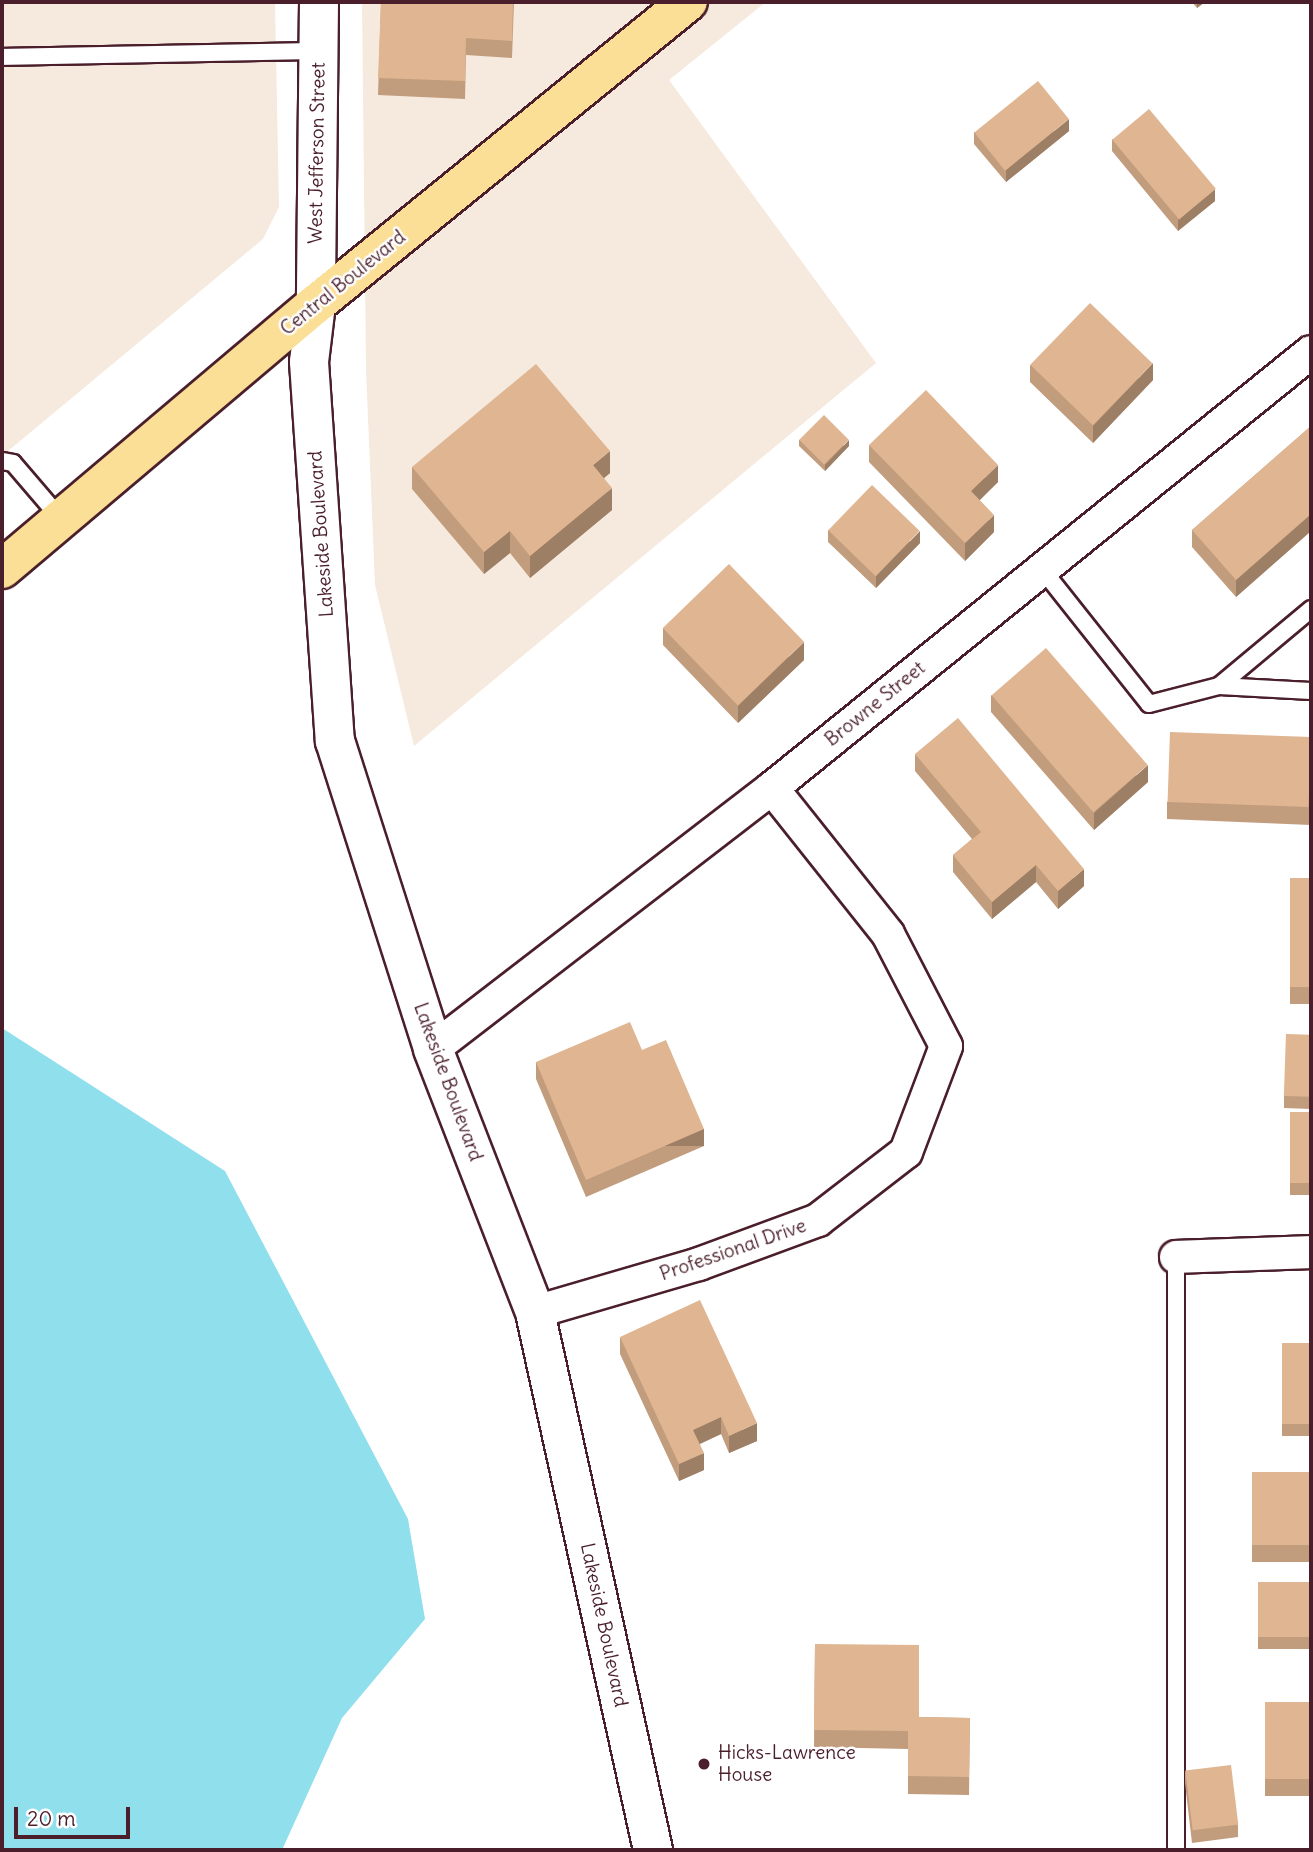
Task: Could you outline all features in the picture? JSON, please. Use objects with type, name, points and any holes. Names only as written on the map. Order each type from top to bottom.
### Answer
[{"type":"main road","name":"Central Boulevard","points":[[2,569],[316,304],[678,5]]},
{"type":"street","name":"West Jefferson Street","points":[[316,304],[319,2]]},
{"type":"street","name":"Lakeside Boulevard","points":[[316,304],[309,362],[335,741],[433,1049],[535,1312],[653,1850]]},
{"type":"street","name":"Browne Street","points":[[433,1049],[772,788],[1311,352]]},
{"type":"street","name":"Professional Drive","points":[[535,1312],[699,1264],[818,1220],[906,1152],[946,1046],[888,934],[772,788]]},
{"type":"street","points":[[1176,1257],[1311,1252]]},
{"type":"lane","points":[[3,61],[318,51]]},
{"type":"lane","points":[[2,461],[13,463],[61,519]]},
{"type":"lane","points":[[1042,569],[1149,705],[1219,686],[1311,691]]},
{"type":"lane","points":[[1219,686],[1311,609]]},
{"type":"lane","points":[[1176,1257],[1176,1850]]},
{"type":"shaded area","points":[[2,2],[275,2],[279,207],[263,239],[2,456]]},
{"type":"shaded area","points":[[362,2],[766,2],[669,80],[876,363],[414,746],[375,585],[366,370]]},
{"type":"water","points":[[2,1028],[225,1171],[408,1519],[425,1619],[342,1718],[282,1850],[2,1850]]},
{"type":"building","points":[[381,2],[513,2],[512,41],[466,38],[465,81],[378,78]]},
{"type":"building","points":[[1038,81],[1069,119],[1005,171],[974,133]]},
{"type":"building","points":[[1149,109],[1216,189],[1179,220],[1112,140]]},
{"type":"building","points":[[1090,303],[1153,363],[1093,425],[1030,365]]},
{"type":"building","points":[[536,364],[610,451],[593,465],[612,488],[530,556],[510,531],[484,552],[412,467]]},
{"type":"building","points":[[926,390],[998,465],[971,491],[994,515],[965,543],[869,445]]},
{"type":"building","points":[[824,415],[849,440],[824,464],[799,440]]},
{"type":"building","points":[[1311,426],[1311,514],[1236,580],[1192,530]]},
{"type":"building","points":[[872,485],[919,531],[876,576],[828,530]]},
{"type":"building","points":[[729,564],[804,642],[738,706],[663,628]]},
{"type":"building","points":[[1046,648],[1148,765],[1093,812],[992,695]]},
{"type":"building","points":[[958,718],[1084,869],[1058,891],[1036,865],[992,902],[953,855],[981,832],[915,754]]},
{"type":"building","points":[[1170,732],[1311,737],[1308,807],[1168,802]]},
{"type":"building","points":[[1290,878],[1311,878],[1311,987],[1290,987]]},
{"type":"building","points":[[630,1022],[642,1050],[666,1040],[704,1129],[586,1180],[536,1062]]},
{"type":"building","points":[[1286,1034],[1311,1035],[1309,1097],[1284,1096]]},
{"type":"building","points":[[1290,1112],[1311,1112],[1311,1183],[1290,1183]]},
{"type":"building","points":[[700,1300],[757,1423],[729,1436],[721,1417],[693,1430],[704,1453],[679,1464],[620,1337]]},
{"type":"building","points":[[1282,1343],[1311,1343],[1311,1424],[1282,1424]]},
{"type":"building","points":[[1252,1472],[1311,1472],[1311,1545],[1252,1545]]},
{"type":"building","points":[[1258,1582],[1311,1582],[1311,1637],[1258,1637]]},
{"type":"building","points":[[815,1644],[919,1645],[919,1717],[970,1718],[969,1777],[908,1776],[908,1731],[814,1730]]},
{"type":"building","points":[[1265,1702],[1311,1702],[1311,1779],[1265,1779]]},
{"type":"building","points":[[1231,1765],[1238,1825],[1193,1830],[1185,1771]]},
{"type":"place","name":"Hicks-Lawrence House","points":[[704,1764]]}]
